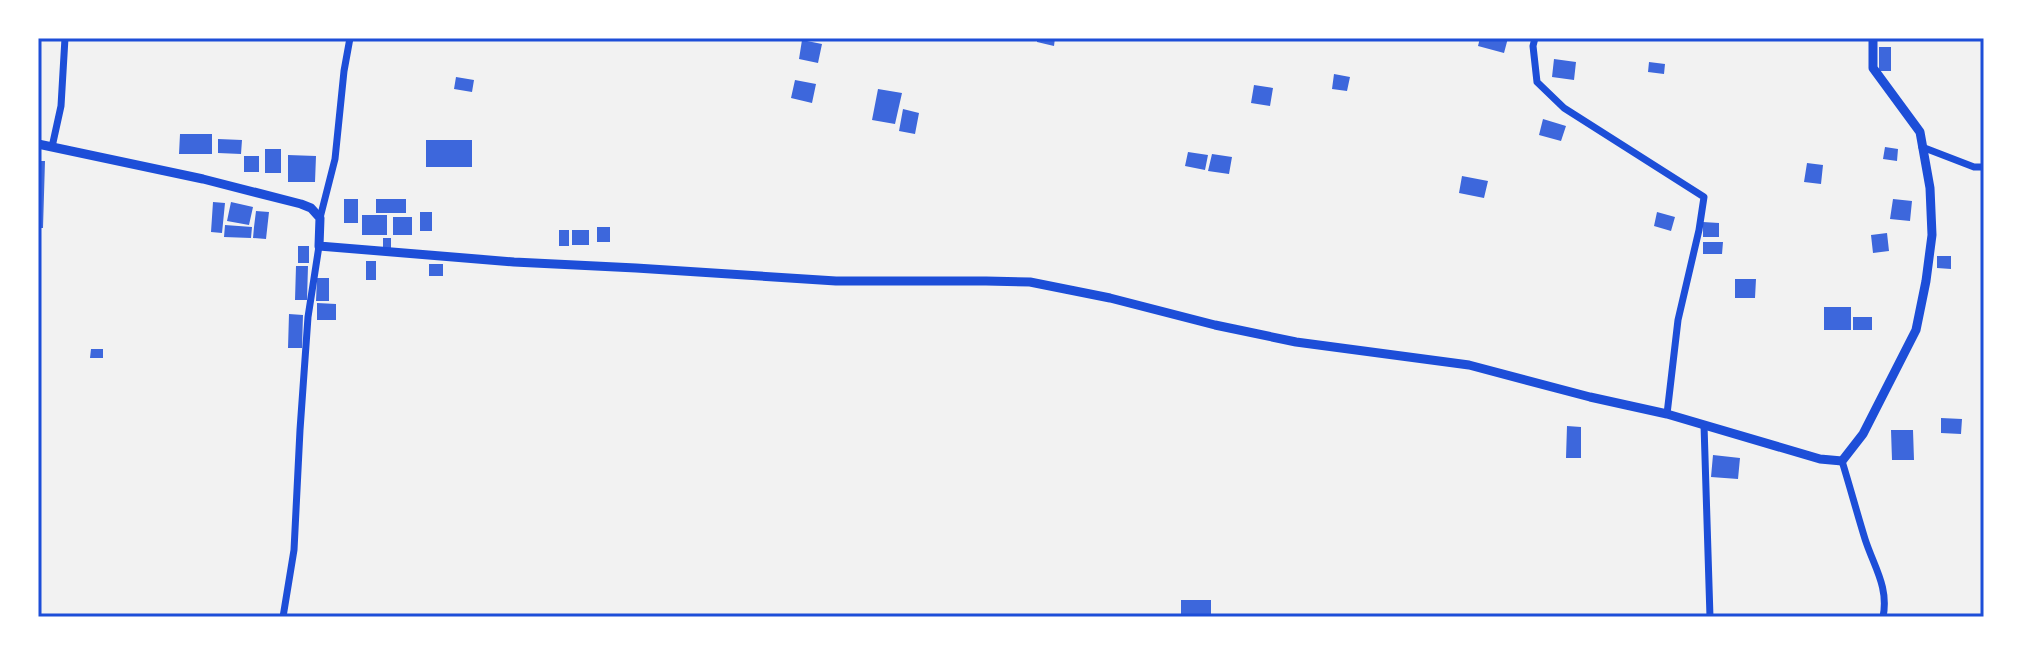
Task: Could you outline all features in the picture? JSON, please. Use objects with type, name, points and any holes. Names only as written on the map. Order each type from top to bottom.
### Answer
[{"type":"street","points":[[52,147],[61,106],[65,38]]},
{"type":"street","points":[[283,617],[294,550],[308,317],[320,218],[335,159],[350,38]]},
{"type":"street","points":[[1535,38],[1537,82],[1564,108],[1704,197],[1678,320],[1667,414]]},
{"type":"street","points":[[1842,461],[1863,434],[1916,330],[1932,235],[1930,188],[1920,132],[1873,68],[1873,38]]},
{"type":"street","points":[[38,144],[203,179],[301,204],[311,208],[320,218]]},
{"type":"street","points":[[1922,147],[1974,167],[1984,167]]},
{"type":"street","points":[[319,246],[514,262],[836,281],[1030,282],[1296,342],[1469,365],[1667,414],[1820,459],[1842,461]]},
{"type":"street","points":[[1704,425],[1710,617]]},
{"type":"street","points":[[1842,461],[1866,543],[1882,584],[1886,602],[1883,617]]},
{"type":"building","points":[[1037,38],[1055,38],[1054,46],[1037,42]]},
{"type":"building","points":[[1480,38],[1508,38],[1504,53],[1478,46]]},
{"type":"building","points":[[802,40],[822,44],[818,63],[799,59]]},
{"type":"building","points":[[1879,47],[1891,47],[1891,71],[1879,71]]},
{"type":"building","points":[[1554,59],[1576,62],[1574,80],[1552,77]]},
{"type":"building","points":[[1649,62],[1665,64],[1664,74],[1648,72]]},
{"type":"building","points":[[1334,74],[1350,77],[1347,91],[1332,89]]},
{"type":"building","points":[[456,77],[474,80],[472,92],[454,89]]},
{"type":"building","points":[[795,80],[816,84],[812,103],[791,98]]},
{"type":"building","points":[[1254,85],[1273,88],[1270,106],[1251,103]]},
{"type":"building","points":[[878,89],[902,93],[895,124],[872,120]]},
{"type":"building","points":[[903,109],[919,113],[915,134],[899,131]]},
{"type":"building","points":[[1543,119],[1566,126],[1561,141],[1539,135]]},
{"type":"building","points":[[180,134],[212,134],[212,154],[179,154]]},
{"type":"building","points":[[218,139],[242,140],[241,154],[218,153]]},
{"type":"building","points":[[426,140],[472,140],[472,167],[426,167]]},
{"type":"building","points":[[1885,147],[1898,149],[1897,161],[1883,159]]},
{"type":"building","points":[[265,149],[281,149],[281,173],[265,173]]},
{"type":"building","points":[[1188,152],[1208,155],[1205,170],[1185,166]]},
{"type":"building","points":[[1212,154],[1232,157],[1229,174],[1208,171]]},
{"type":"building","points":[[288,155],[316,156],[315,182],[288,182]]},
{"type":"building","points":[[244,156],[259,156],[259,172],[244,172]]},
{"type":"building","points":[[38,161],[45,161],[43,228],[38,228]]},
{"type":"building","points":[[1807,163],[1823,165],[1821,184],[1804,182]]},
{"type":"building","points":[[1462,176],[1488,181],[1484,198],[1459,193]]},
{"type":"building","points":[[344,199],[358,199],[358,223],[344,223]]},
{"type":"building","points":[[376,199],[406,199],[406,213],[376,213]]},
{"type":"building","points":[[1893,199],[1912,201],[1910,221],[1890,219]]},
{"type":"building","points":[[213,202],[225,203],[222,233],[211,232]]},
{"type":"building","points":[[231,202],[253,207],[249,225],[227,221]]},
{"type":"building","points":[[256,211],[269,212],[266,239],[253,238]]},
{"type":"building","points":[[420,212],[432,212],[432,231],[420,231]]},
{"type":"building","points":[[1657,212],[1675,217],[1671,231],[1654,226]]},
{"type":"building","points":[[362,215],[387,215],[387,235],[362,235]]},
{"type":"building","points":[[393,217],[412,217],[412,235],[393,235]]},
{"type":"building","points":[[1703,222],[1719,223],[1719,237],[1703,237]]},
{"type":"building","points":[[225,225],[252,227],[251,238],[224,237]]},
{"type":"building","points":[[597,227],[610,227],[610,242],[597,242]]},
{"type":"building","points":[[559,230],[569,230],[569,246],[559,246]]},
{"type":"building","points":[[572,230],[589,230],[589,245],[572,245]]},
{"type":"building","points":[[1887,233],[1889,251],[1873,253],[1871,235]]},
{"type":"building","points":[[383,238],[391,238],[391,250],[383,250]]},
{"type":"building","points":[[1703,242],[1723,242],[1722,254],[1703,254]]},
{"type":"building","points":[[298,246],[309,246],[309,263],[298,263]]},
{"type":"building","points":[[1937,256],[1951,256],[1951,269],[1937,268]]},
{"type":"building","points":[[366,261],[376,261],[376,280],[366,280]]},
{"type":"building","points":[[429,264],[443,264],[443,276],[429,276]]},
{"type":"building","points":[[296,266],[308,266],[307,300],[295,300]]},
{"type":"building","points":[[317,278],[329,278],[329,301],[316,301]]},
{"type":"building","points":[[1735,279],[1756,279],[1755,298],[1735,298]]},
{"type":"building","points":[[317,303],[336,304],[336,320],[317,320]]},
{"type":"building","points":[[1824,307],[1851,307],[1851,330],[1824,330]]},
{"type":"building","points":[[289,314],[303,315],[302,348],[288,348]]},
{"type":"building","points":[[1853,317],[1872,317],[1872,330],[1853,330]]},
{"type":"building","points":[[91,349],[103,349],[103,358],[90,358]]},
{"type":"building","points":[[1941,418],[1962,419],[1961,434],[1941,433]]},
{"type":"building","points":[[1567,426],[1581,427],[1581,458],[1566,458]]},
{"type":"building","points":[[1891,430],[1913,430],[1914,460],[1892,460]]},
{"type":"building","points":[[1713,455],[1740,458],[1738,479],[1711,477]]},
{"type":"building","points":[[1181,600],[1211,600],[1211,617],[1181,617]]}]
